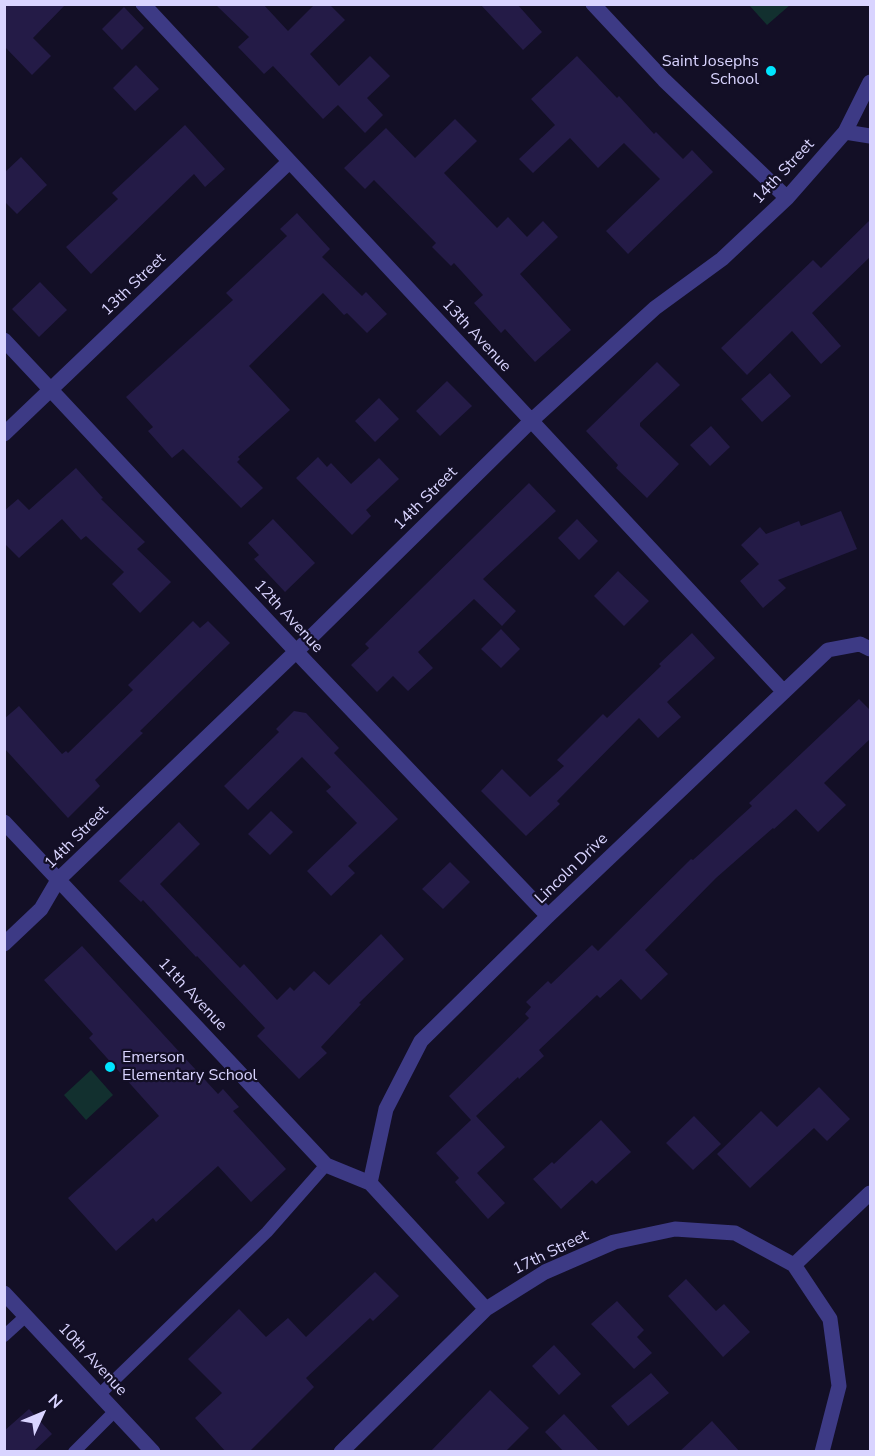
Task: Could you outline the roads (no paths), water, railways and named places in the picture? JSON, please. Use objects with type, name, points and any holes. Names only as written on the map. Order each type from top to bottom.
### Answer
[{"type":"street","name":"13th Avenue","points":[[143,4],[784,692]]},
{"type":"street","points":[[593,4],[664,81],[787,198]]},
{"type":"street","name":"14th Street","points":[[4,944],[41,909],[58,880],[296,652],[531,421],[655,308],[722,259],[787,198],[846,132],[870,82]]},
{"type":"street","points":[[846,132],[870,136]]},
{"type":"street","name":"13th Street","points":[[4,434],[289,162]]},
{"type":"street","name":"12th Avenue","points":[[4,340],[296,652],[548,916]]},
{"type":"street","name":"Lincoln Drive","points":[[370,1183],[386,1109],[421,1041],[548,916],[828,650],[860,645],[870,649]]},
{"type":"street","name":"11th Avenue","points":[[4,822],[326,1165],[370,1183],[486,1309]]},
{"type":"street","points":[[822,1452],[839,1386],[830,1319],[794,1265],[870,1193]]},
{"type":"street","name":"17th Street","points":[[341,1452],[486,1309],[545,1272],[614,1242],[675,1229],[735,1233],[794,1265]]},
{"type":"street","name":"10th Avenue","points":[[4,1293],[153,1452]]},
{"type":"lane","points":[[100,1394],[267,1232],[326,1165]]},
{"type":"lane","points":[[4,1336],[26,1316]]},
{"type":"lane","points":[[74,1452],[115,1411]]},
{"type":"place","name":"Saint Josephs School","points":[[771,71]]},
{"type":"place","name":"Emerson Elementary School","points":[[110,1067]]}]
